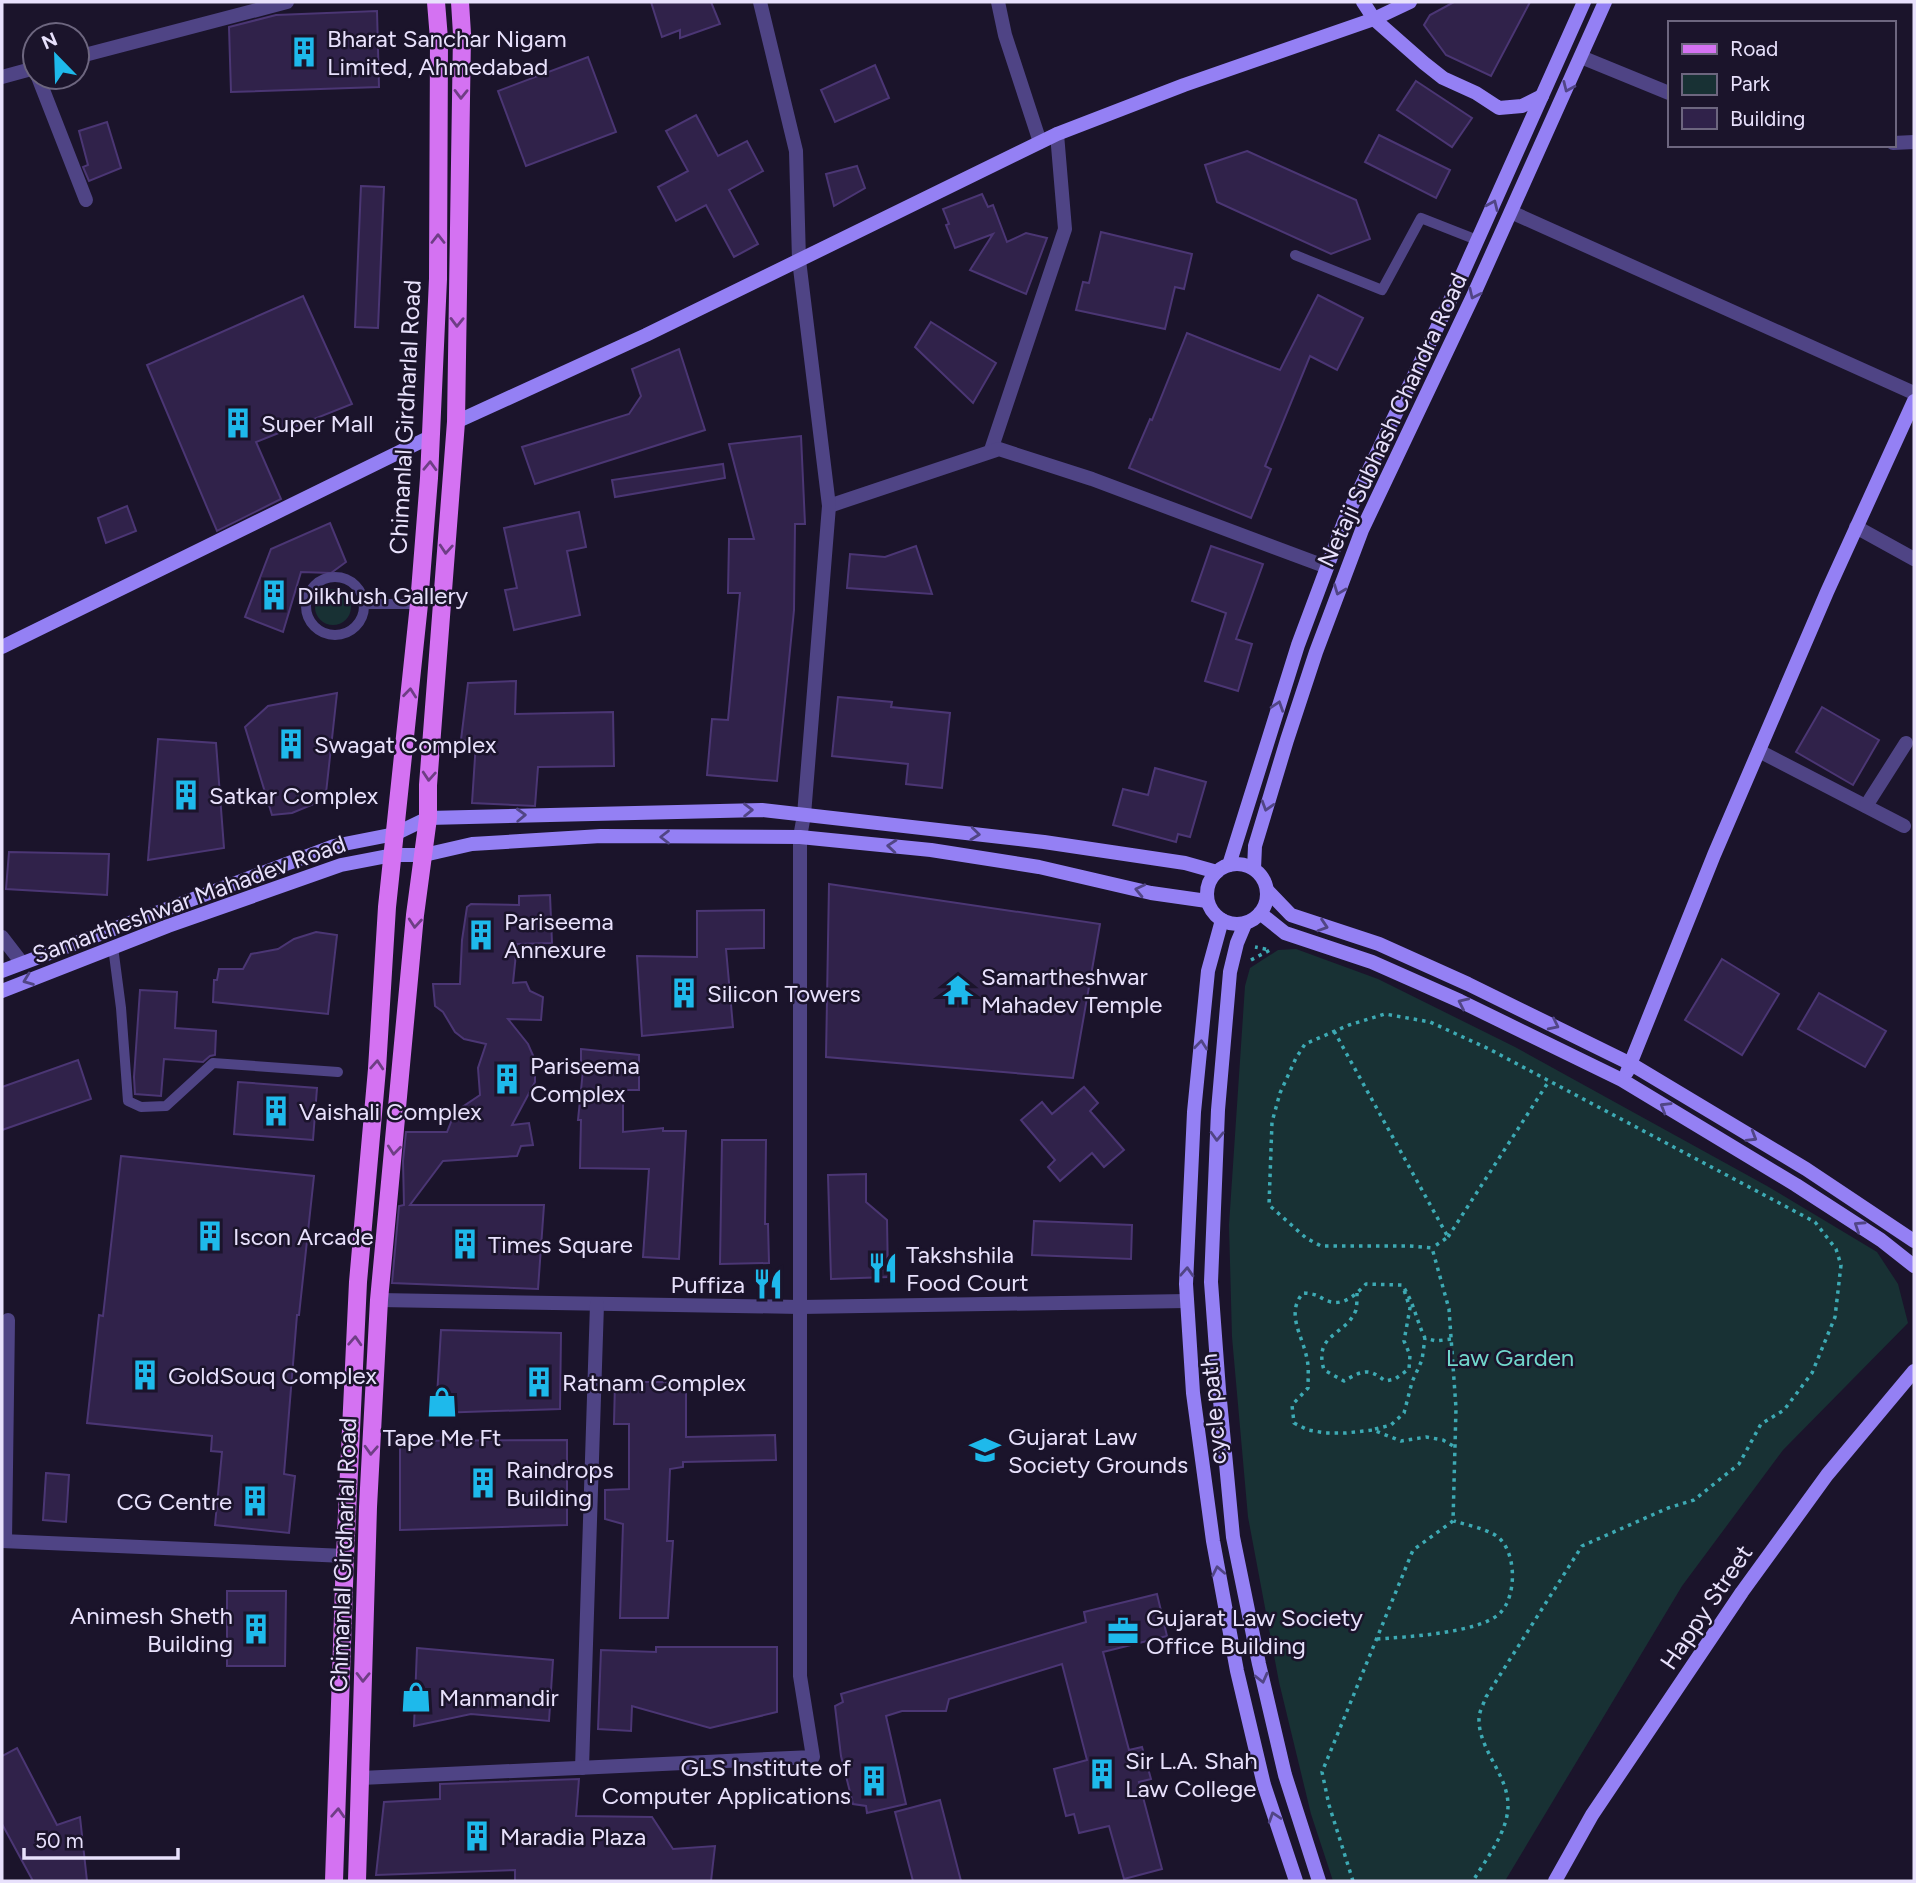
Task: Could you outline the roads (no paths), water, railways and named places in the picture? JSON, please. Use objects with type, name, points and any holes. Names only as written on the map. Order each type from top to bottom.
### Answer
[{"type":"main road","name":"Chimanlal Girdharlal Road","points":[[334,1881],[358,1282],[377,1069],[387,907],[419,604],[430,437],[438,279],[439,39],[436,2]]},
{"type":"main road","name":"Chimanlal Girdharlal Road","points":[[357,1881],[368,1507],[379,1300],[415,915],[428,818],[428,785],[456,422],[462,34],[460,2]]},
{"type":"main road","points":[[1363,2],[1374,19],[1407,50],[1443,78],[1476,93],[1499,108],[1522,107],[1542,96]]},
{"type":"main road","points":[[456,422],[646,335],[1057,134],[1184,85],[1374,19],[1410,2]]},
{"type":"main road","name":"Netaji Subhash Chandra Road","points":[[1223,868],[1344,522],[1477,240],[1584,2]]},
{"type":"main road","name":"Netaji Subhash Chandra Road","points":[[1254,869],[1255,846],[1287,740],[1316,652],[1362,530],[1511,212],[1605,2]]},
{"type":"main road","points":[[1622,1080],[1631,1064],[1714,855],[1856,527],[1914,401]]},
{"type":"main road","points":[[2,647],[430,437]]},
{"type":"main road","points":[[428,818],[762,810],[1044,842],[1223,868],[1238,864],[1254,869],[1261,875],[1267,898],[1261,914],[1245,924],[1230,972],[1218,1110],[1211,1282],[1233,1537],[1285,1775],[1319,1881]]},
{"type":"main road","name":"Samartheshwar Mahadev Road","points":[[2,971],[334,846],[395,834],[428,818]]},
{"type":"main road","name":"Samartheshwar Mahadev Road","points":[[2,990],[341,865],[393,855],[424,855],[472,844],[601,836],[800,837],[931,850],[1039,867],[1151,892],[1208,901]]},
{"type":"main road","points":[[1223,868],[1208,885],[1210,908],[1228,923],[1245,924]]},
{"type":"main road","points":[[1267,890],[1291,915],[1379,944],[1631,1064],[1806,1169],[1914,1241]]},
{"type":"main road","points":[[1261,914],[1285,933],[1373,962],[1622,1080],[1796,1185],[1881,1240],[1914,1266]]},
{"type":"main road","points":[[1222,920],[1208,971],[1194,1112],[1187,1301],[1193,1393],[1213,1541],[1237,1671],[1264,1785],[1296,1881]]},
{"type":"main road","name":"Happy Street","points":[[1555,1881],[1592,1815],[1742,1592],[1827,1475],[1914,1371]]},
{"type":"street","points":[[91,53],[287,2]]},
{"type":"street","points":[[361,1778],[814,1757],[800,1676],[800,837],[829,506],[799,260],[796,151],[760,2]]},
{"type":"street","points":[[998,2],[1004,35],[1040,142]]},
{"type":"street","points":[[1581,57],[1668,93]]},
{"type":"street","points":[[2,77],[21,72]]},
{"type":"street","points":[[43,91],[86,200]]},
{"type":"street","points":[[992,450],[1066,229],[1057,134]]},
{"type":"street","points":[[1895,143],[1914,142]]},
{"type":"street","points":[[1511,212],[1914,393]]},
{"type":"street","points":[[829,506],[999,449],[1092,479],[1327,567]]},
{"type":"street","points":[[1856,527],[1914,559]]},
{"type":"street","points":[[1866,806],[1906,743]]},
{"type":"street","points":[[1759,751],[1904,826]]},
{"type":"street","points":[[2,937],[22,963]]},
{"type":"street","points":[[379,1300],[800,1307],[1187,1301]]},
{"type":"street","points":[[582,1768],[597,1304]]},
{"type":"street","points":[[8,1320],[4,1541],[345,1556]]},
{"type":"lane","points":[[1295,255],[1382,290],[1421,218],[1477,240]]},
{"type":"lane","points":[[333,577],[350,582],[357,588],[363,604],[359,622],[340,635],[330,635],[318,630],[306,613],[307,597],[312,589],[333,577]]},
{"type":"lane","points":[[363,604],[419,604]]},
{"type":"lane","points":[[113,947],[128,1101],[141,1107],[166,1106],[213,1063],[338,1072]]},
{"type":"place","name":"Bharat Sanchar Nigam Limited, Ahmedabad","points":[[304,52]]},
{"type":"place","name":"Super Mall","points":[[238,423]]},
{"type":"place","name":"Dilkhush Gallery","points":[[274,595]]},
{"type":"place","name":"Swagat Complex","points":[[291,744]]},
{"type":"place","name":"Satkar Complex","points":[[186,795]]},
{"type":"place","name":"Pariseema Annexure","points":[[481,935]]},
{"type":"place","name":"Samartheshwar Mahadev Temple","points":[[958,990]]},
{"type":"place","name":"Silicon Towers","points":[[684,993]]},
{"type":"place","name":"Pariseema Complex","points":[[507,1079]]},
{"type":"place","name":"Vaishali Complex","points":[[276,1111]]},
{"type":"place","name":"Iscon Arcade","points":[[210,1236]]},
{"type":"place","name":"Times Square","points":[[465,1244]]},
{"type":"place","name":"Takshshila Food Court","points":[[883,1268]]},
{"type":"place","name":"Puffiza","points":[[768,1284]]},
{"type":"place","name":"GoldSouq Complex","points":[[145,1375]]},
{"type":"place","name":"Ratnam Complex","points":[[539,1382]]},
{"type":"place","name":"Tape Me Ft","points":[[442,1402]]},
{"type":"place","name":"Gujarat Law Society Grounds","points":[[985,1450]]},
{"type":"place","name":"Raindrops Building","points":[[483,1483]]},
{"type":"place","name":"CG Centre","points":[[255,1501]]},
{"type":"place","name":"Animesh Sheth Building","points":[[256,1629]]},
{"type":"place","name":"Gujarat Law Society Office Building","points":[[1123,1631]]},
{"type":"place","name":"Manmandir","points":[[416,1697]]},
{"type":"place","name":"Sir L.A. Shah Law College","points":[[1102,1774]]},
{"type":"place","name":"GLS Institute of Computer Applications","points":[[874,1781]]},
{"type":"place","name":"Maradia Plaza","points":[[477,1836]]},
{"type":"park label","name":"Law Garden","points":[[1510,1357]]}]
